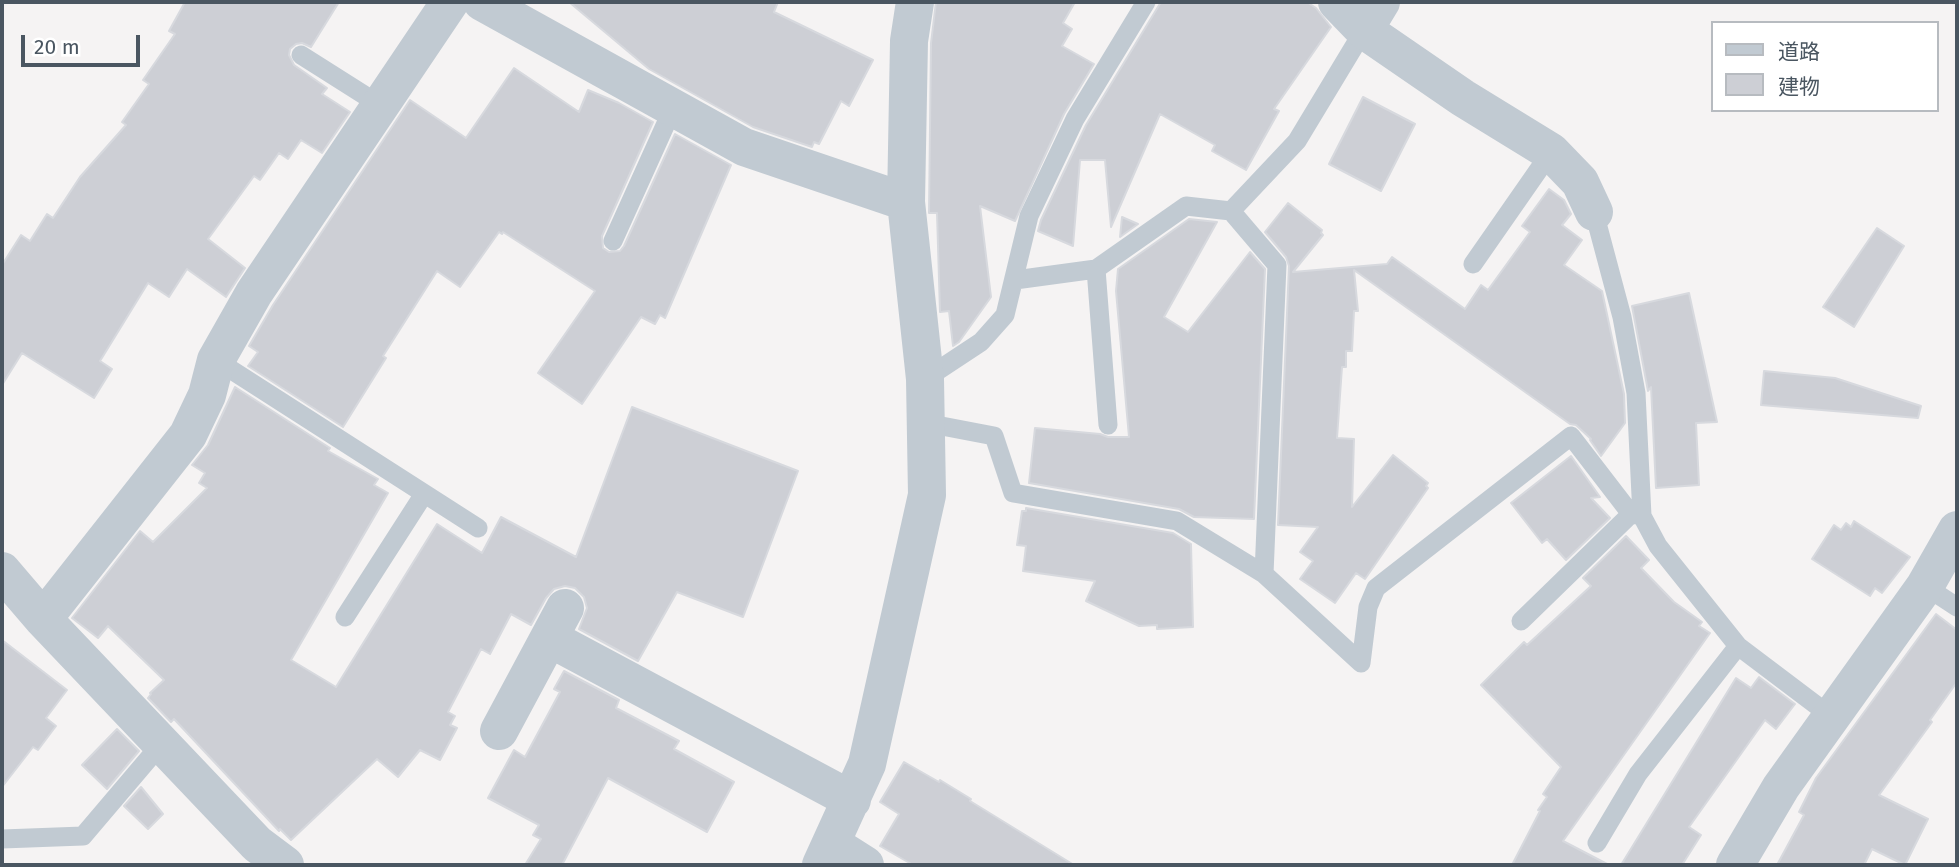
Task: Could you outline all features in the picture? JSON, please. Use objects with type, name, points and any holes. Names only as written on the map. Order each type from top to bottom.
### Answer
[{"type":"street","points":[[43,619],[188,435],[207,395],[216,360],[254,293],[450,2]]},
{"type":"street","points":[[482,2],[744,147],[906,202]]},
{"type":"street","points":[[865,865],[827,855],[867,764],[927,495],[925,379],[906,202],[909,41],[915,2]]},
{"type":"street","points":[[1337,2],[1372,16],[1463,98],[1551,152],[1580,182],[1594,212]]},
{"type":"street","points":[[1735,865],[1781,787],[1925,586],[1957,530]]},
{"type":"street","points":[[2,571],[43,619],[257,844],[285,865]]},
{"type":"street","points":[[499,731],[557,623],[852,800]]},
{"type":"lane","points":[[925,379],[981,342],[1005,315],[1029,216],[1074,119],[1146,2]]},
{"type":"lane","points":[[1231,211],[1297,141],[1372,16]]},
{"type":"lane","points":[[301,55],[380,105]]},
{"type":"lane","points":[[613,241],[673,108]]},
{"type":"lane","points":[[1474,264],[1551,152]]},
{"type":"lane","points":[[1015,279],[1096,270],[1186,206],[1231,211],[1277,265],[1264,573]]},
{"type":"lane","points":[[1521,621],[1636,515],[1636,393],[1622,317],[1594,212]]},
{"type":"lane","points":[[1096,270],[1108,425]]},
{"type":"lane","points":[[216,360],[478,528]]},
{"type":"lane","points":[[926,423],[994,436],[1013,493],[1177,521],[1264,573],[1361,663],[1368,607],[1376,588],[1570,436],[1636,515],[1738,646],[1832,717]]},
{"type":"lane","points":[[345,617],[424,494]]},
{"type":"lane","points":[[1925,586],[1957,607]]},
{"type":"lane","points":[[1597,843],[1638,774],[1738,646]]},
{"type":"lane","points":[[2,839],[83,836],[162,743]]},
{"type":"building","points":[[185,2],[339,2],[311,47],[302,43],[296,44],[290,49],[289,55],[294,65],[327,88],[322,94],[350,112],[322,153],[301,140],[288,159],[279,153],[260,180],[254,176],[208,239],[245,268],[226,297],[187,269],[169,297],[148,283],[100,361],[112,369],[94,398],[22,353],[2,385],[2,265],[21,235],[30,241],[47,214],[53,218],[80,177],[126,125],[122,122],[149,84],[143,80],[175,34],[169,31]]},
{"type":"building","points":[[569,2],[778,2],[774,12],[873,60],[849,106],[841,101],[819,144],[814,142],[812,147],[753,127],[649,69]]},
{"type":"building","points":[[936,2],[1075,2],[1063,23],[1072,29],[1062,46],[1094,64],[1064,114],[1015,221],[980,206],[991,297],[959,342],[953,346],[949,311],[940,312],[937,213],[929,213],[931,43]]},
{"type":"building","points":[[1161,2],[1307,2],[1316,8],[1331,27],[1274,109],[1279,111],[1246,170],[1212,151],[1215,145],[1160,114],[1111,227],[1105,160],[1080,160],[1073,246],[1038,231],[1086,125]]},
{"type":"building","points":[[514,68],[579,112],[588,90],[653,122],[602,236],[603,248],[609,252],[620,251],[624,246],[675,134],[731,165],[665,318],[660,315],[655,324],[641,317],[582,404],[538,373],[595,291],[499,232],[460,287],[437,271],[383,356],[386,358],[343,427],[248,366],[258,352],[249,346],[273,305],[410,100],[466,138]]},
{"type":"building","points":[[1363,97],[1415,124],[1381,191],[1329,164]]},
{"type":"building","points":[[1549,189],[1564,200],[1571,214],[1562,225],[1582,240],[1564,265],[1602,291],[1624,394],[1625,423],[1601,456],[1591,439],[1576,425],[1570,424],[1354,270],[1358,311],[1354,311],[1352,351],[1346,351],[1346,367],[1342,367],[1337,438],[1354,439],[1352,507],[1393,455],[1428,483],[1428,488],[1365,579],[1356,573],[1335,603],[1300,579],[1313,561],[1300,552],[1318,527],[1278,525],[1289,266],[1286,257],[1265,232],[1288,203],[1322,230],[1323,235],[1293,272],[1387,264],[1392,257],[1465,309],[1481,285],[1488,290],[1530,232],[1522,226]]},
{"type":"building","points":[[1122,217],[1138,224],[1120,237]]},
{"type":"building","points":[[1189,219],[1217,222],[1164,317],[1188,332],[1250,252],[1265,269],[1254,519],[1194,517],[1179,509],[1029,483],[1035,428],[1129,437],[1116,291],[1118,269]]},
{"type":"building","points":[[1877,228],[1904,246],[1854,327],[1823,307]]},
{"type":"building","points":[[1689,293],[1717,422],[1696,423],[1699,485],[1656,488],[1651,387],[1648,391],[1632,306]]},
{"type":"building","points":[[1764,371],[1835,378],[1921,406],[1918,418],[1761,405]]},
{"type":"building","points":[[235,387],[330,448],[328,451],[378,479],[374,485],[388,493],[291,660],[336,687],[437,524],[482,553],[501,517],[576,557],[632,407],[798,471],[743,617],[677,592],[638,661],[579,629],[587,608],[584,597],[575,588],[565,586],[554,589],[531,625],[511,614],[490,654],[481,649],[448,712],[455,716],[450,725],[457,728],[440,760],[420,750],[398,777],[377,759],[291,840],[280,829],[279,831],[174,719],[171,722],[148,698],[164,680],[108,626],[98,638],[72,618],[140,531],[153,542],[207,488],[199,483],[205,473],[192,465],[208,445]]},
{"type":"building","points":[[1571,456],[1600,497],[1591,498],[1610,518],[1566,560],[1547,539],[1542,543],[1511,503]]},
{"type":"building","points":[[1026,508],[1173,533],[1191,544],[1193,627],[1157,629],[1157,625],[1139,626],[1086,601],[1095,581],[1023,571],[1026,546],[1017,545],[1022,511],[1026,511]]},
{"type":"building","points":[[1854,521],[1910,557],[1882,593],[1875,588],[1870,596],[1812,559],[1834,525],[1841,530],[1846,523],[1851,527]]},
{"type":"building","points":[[1626,536],[1649,560],[1641,568],[1674,602],[1702,622],[1699,626],[1710,633],[1563,841],[1609,865],[1512,865],[1547,797],[1543,794],[1561,767],[1481,685],[1524,642],[1527,645],[1591,586],[1583,578]]},
{"type":"building","points":[[1936,614],[1957,630],[1957,682],[1930,720],[1932,722],[1879,795],[1928,819],[1905,865],[1872,849],[1864,865],[1777,865],[1804,815],[1799,812],[1816,778]]},
{"type":"building","points":[[2,640],[67,690],[46,718],[56,726],[38,750],[33,747],[2,787]]},
{"type":"building","points":[[564,671],[619,700],[616,708],[679,741],[674,749],[734,782],[707,832],[608,778],[562,865],[525,865],[541,839],[533,835],[539,825],[488,798],[514,750],[525,757],[560,692],[554,689]]},
{"type":"building","points":[[1759,677],[1795,704],[1776,729],[1765,720],[1689,827],[1701,835],[1682,865],[1621,865],[1736,678],[1751,688]]},
{"type":"building","points":[[117,729],[139,751],[107,789],[82,765]]},
{"type":"building","points":[[904,762],[939,782],[940,780],[1074,865],[913,865],[880,846],[899,814],[880,802]]},
{"type":"building","points":[[141,787],[163,814],[148,829],[124,806]]}]
